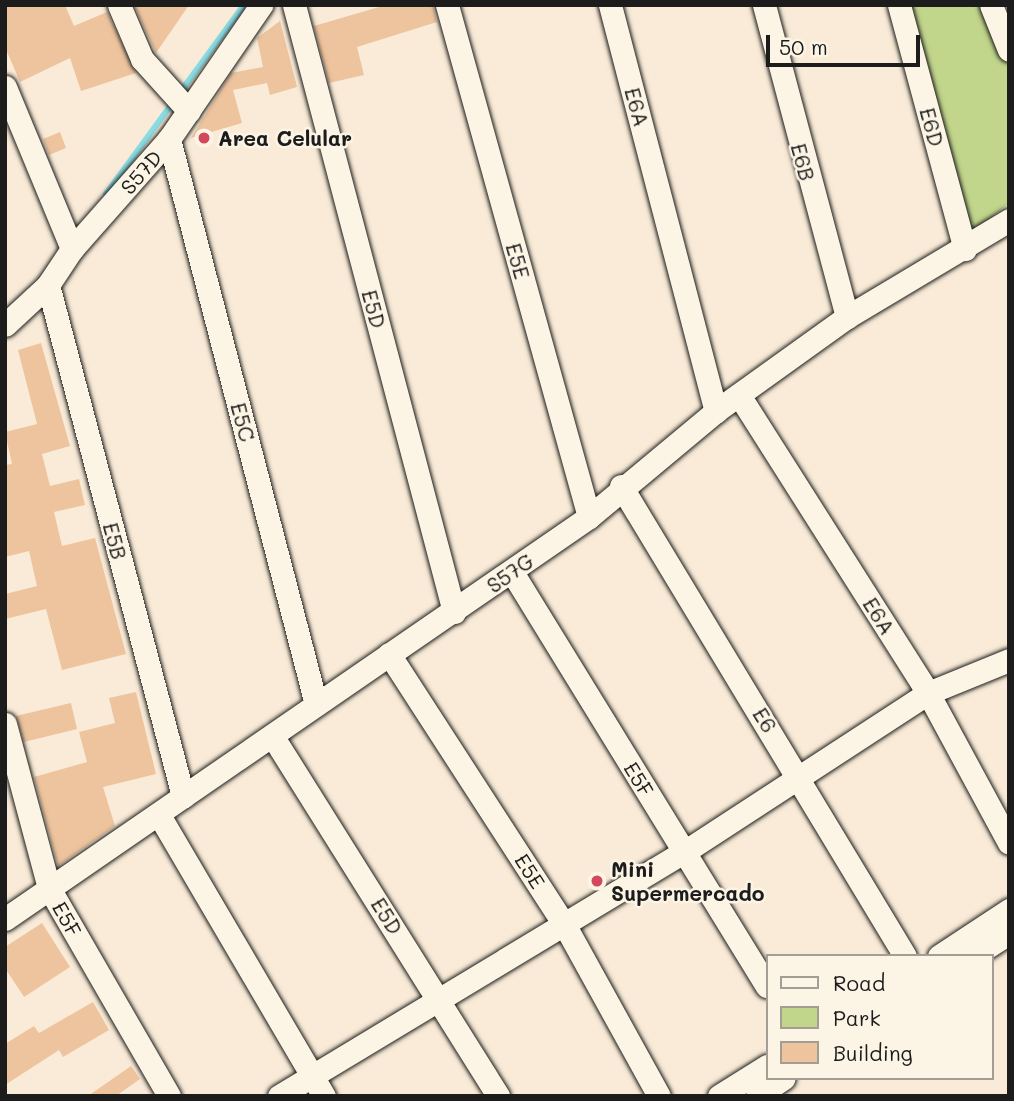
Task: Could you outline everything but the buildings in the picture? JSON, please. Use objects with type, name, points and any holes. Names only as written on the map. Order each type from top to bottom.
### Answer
[{"type":"street","points":[[119,5],[142,59],[189,111]]},
{"type":"street","name":"S57D","points":[[5,325],[48,285],[72,249],[169,139],[261,5]]},
{"type":"street","name":"E5D","points":[[294,5],[454,612]]},
{"type":"street","name":"E5E","points":[[447,5],[589,517]]},
{"type":"street","name":"E6A","points":[[610,5],[716,411]]},
{"type":"street","name":"E6B","points":[[764,5],[846,317]]},
{"type":"street","name":"E6D","points":[[899,5],[965,248]]},
{"type":"street","points":[[991,5],[1009,50]]},
{"type":"street","points":[[5,87],[15,136],[72,249]]},
{"type":"street","name":"E5C","points":[[169,139],[316,704]]},
{"type":"street","name":"S57G","points":[[5,919],[589,517],[621,486],[716,411],[846,317],[1009,220]]},
{"type":"street","name":"E5B","points":[[48,285],[183,796]]},
{"type":"street","name":"E6A","points":[[739,395],[928,693],[1009,843]]},
{"type":"street","name":"E6","points":[[621,486],[801,779],[904,954]]},
{"type":"street","name":"E5F","points":[[512,572],[766,984]]},
{"type":"street","name":"E5E","points":[[389,654],[564,924],[659,1096]]},
{"type":"street","points":[[279,1096],[319,1086],[440,1000],[801,779],[928,693],[1009,660]]},
{"type":"street","name":"E5F","points":[[5,724],[49,888],[169,1096]]},
{"type":"street","name":"E5D","points":[[273,737],[498,1096]]},
{"type":"street","points":[[159,815],[319,1086]]},
{"type":"street","points":[[942,954],[1009,911]]},
{"type":"street","points":[[976,954],[1009,933]]},
{"type":"street","points":[[719,1096],[766,1067]]},
{"type":"street","points":[[757,1096],[781,1080]]},
{"type":"green space","points":[[899,5],[991,5],[1009,46],[1009,203],[963,240]]},
{"type":"waterway","points":[[106,194],[244,5]]},
{"type":"place","name":"Area Celular","points":[[204,138]]},
{"type":"place","name":"Mini Supermercado","points":[[597,881]]}]
